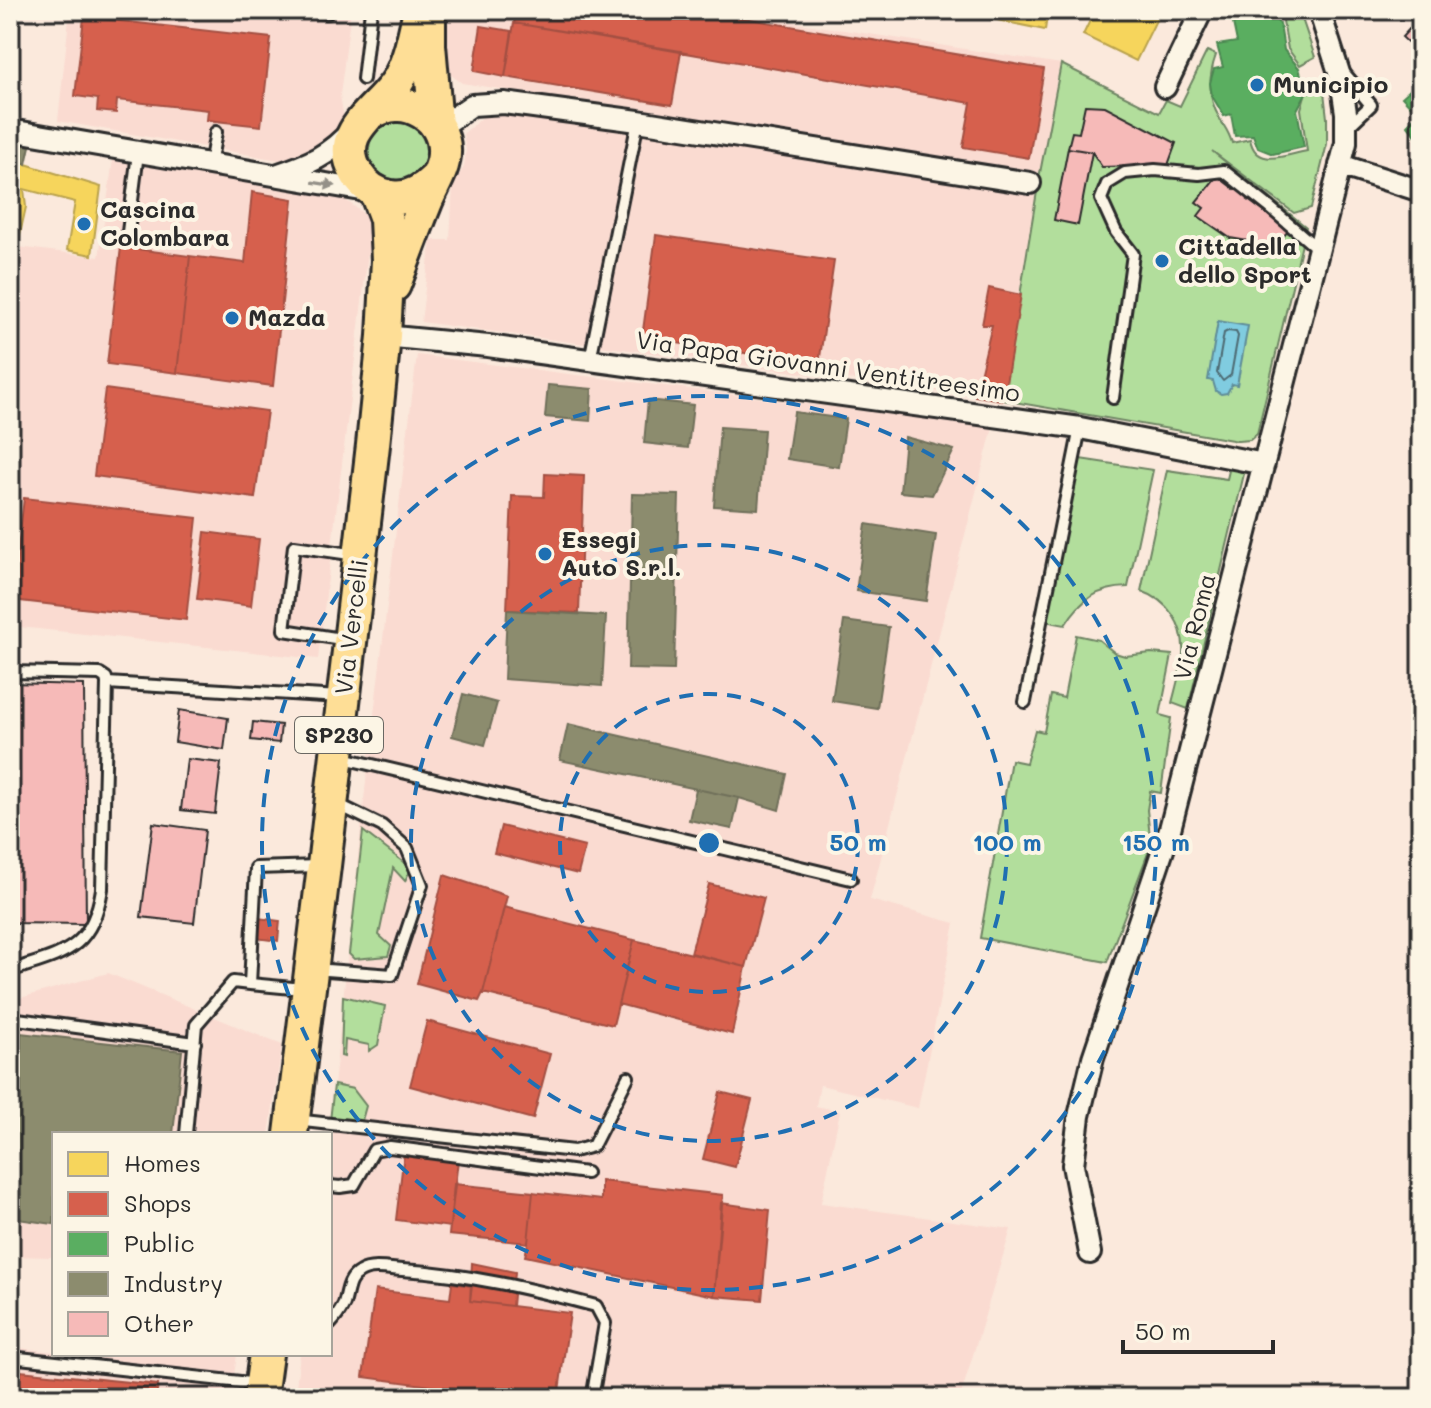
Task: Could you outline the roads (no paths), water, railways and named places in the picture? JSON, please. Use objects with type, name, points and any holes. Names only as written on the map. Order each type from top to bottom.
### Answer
[{"type":"main road","points":[[365,118],[401,76],[420,10]]},
{"type":"main road","name":"Via Vercelli","points":[[385,323],[401,264],[445,152],[437,127],[429,10]]},
{"type":"main road","points":[[365,118],[383,106],[398,104],[413,106],[426,114],[437,127]]},
{"type":"main road","name":"Via Vercelli","points":[[292,1127],[385,323],[386,219],[376,192],[363,183],[354,169],[350,153],[352,137],[365,118]]},
{"type":"main road","points":[[376,192],[391,198],[408,197],[423,190],[435,179]]},
{"type":"street","points":[[1165,87],[1202,10]]},
{"type":"street","name":"Via Roma","points":[[1090,1253],[1073,1165],[1079,1116],[1093,1058],[1170,829],[1346,143],[1341,79],[1319,10]]},
{"type":"street","points":[[437,127],[472,105],[504,103],[1030,183]]},
{"type":"street","points":[[272,176],[318,160],[341,143],[365,118]]},
{"type":"street","points":[[10,130],[376,192]]},
{"type":"street","points":[[1340,165],[1417,186]]},
{"type":"street","name":"Via Papa Giovanni Ventitreesimo","points":[[385,323],[488,346],[1080,428],[1264,464]]},
{"type":"lane","points":[[303,10],[327,13],[329,10]]},
{"type":"lane","points":[[363,79],[371,10]]},
{"type":"lane","points":[[590,360],[638,121]]},
{"type":"lane","points":[[210,165],[216,132]]},
{"type":"lane","points":[[128,232],[138,153]]},
{"type":"lane","points":[[1113,398],[1133,254],[1116,232],[1101,199],[1107,184],[1125,173],[1155,170],[1199,174],[1224,171],[1319,250]]},
{"type":"lane","points":[[1025,702],[1080,428]]},
{"type":"lane","points":[[350,640],[284,630],[292,560],[294,546],[360,556]]},
{"type":"lane","points":[[10,672],[100,674],[107,683],[99,907],[91,927],[66,952],[10,971]]},
{"type":"lane","points":[[107,683],[344,697]]},
{"type":"lane","points":[[337,756],[851,879]]},
{"type":"lane","points":[[186,1132],[196,1025],[233,982],[250,984],[360,974],[392,975],[422,885],[407,848],[382,826],[331,801]]},
{"type":"lane","points":[[250,984],[256,868],[324,866]]},
{"type":"lane","points":[[10,1018],[195,1043]]},
{"type":"lane","points":[[292,1127],[574,1151],[593,1146],[628,1077]]},
{"type":"lane","points":[[332,1186],[354,1185],[374,1150],[390,1147],[586,1173]]},
{"type":"lane","points":[[332,1322],[345,1301],[352,1278],[361,1271],[381,1268],[447,1273],[596,1306],[605,1323],[593,1393]]},
{"type":"lane","points":[[10,1357],[263,1379]]},
{"type":"water","points":[[1218,321],[1248,326],[1237,385],[1232,384],[1227,393],[1221,394],[1216,391],[1213,381],[1208,380]]},
{"type":"place","name":"Municipio","points":[[1257,85]]},
{"type":"place","name":"Cascina Colombara","points":[[84,224]]},
{"type":"place","name":"Cittadella dello Sport","points":[[1162,261]]},
{"type":"place","name":"Mazda","points":[[232,318]]},
{"type":"place","name":"Essegi Auto S.r.l.","points":[[545,554]]}]
